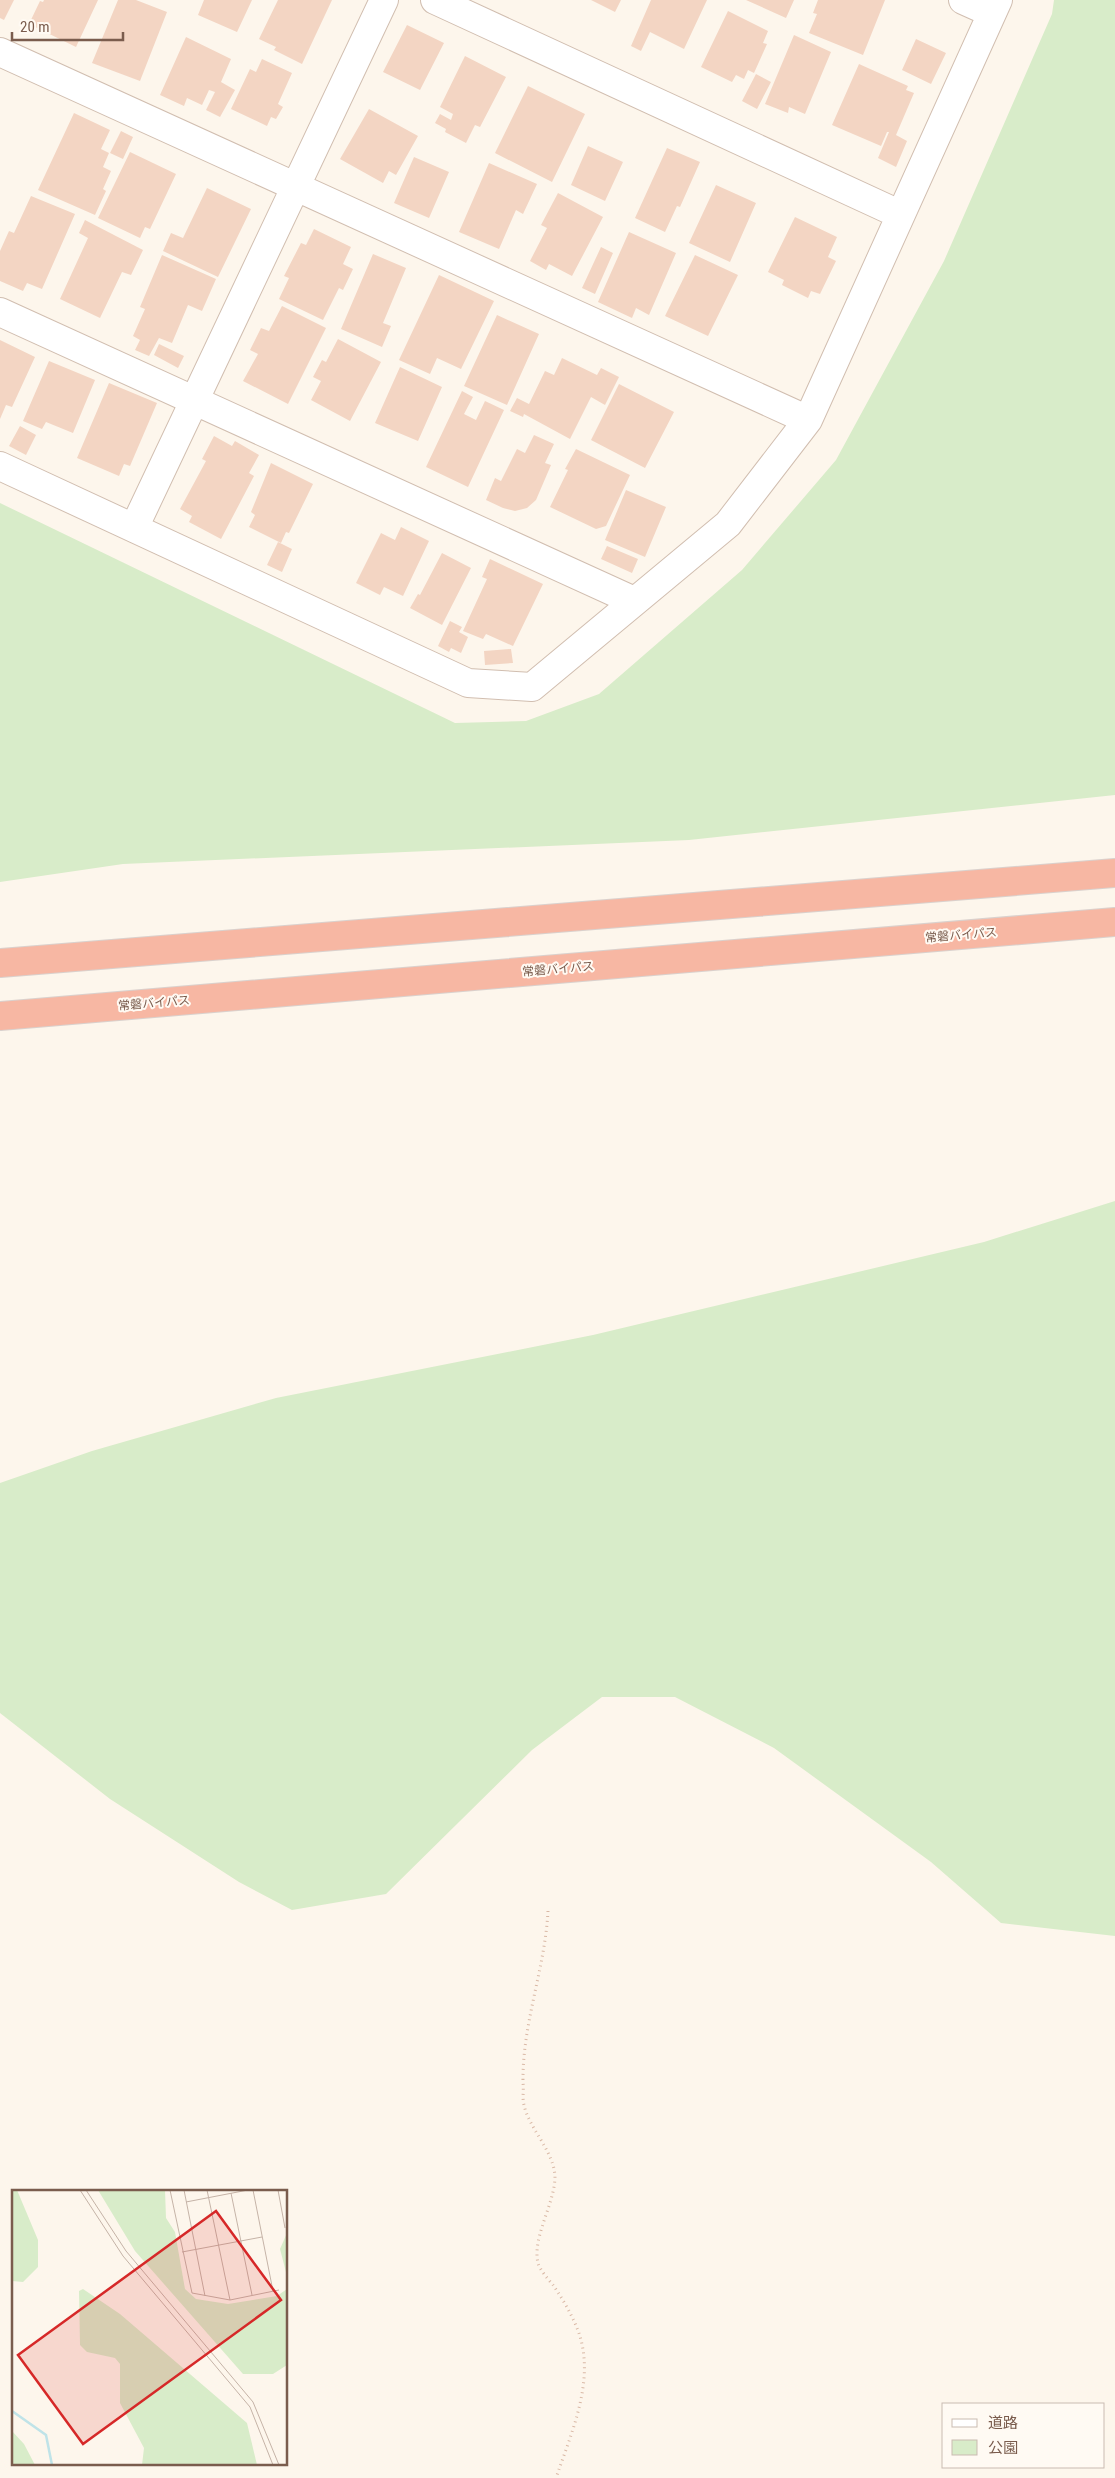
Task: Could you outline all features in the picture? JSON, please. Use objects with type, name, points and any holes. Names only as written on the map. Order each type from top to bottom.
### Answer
[{"type":"highway","points":[[0,963],[1115,873]]},
{"type":"highway","name":"常磐バイパス","points":[[0,1016],[1115,922]]},
{"type":"street","points":[[134,528],[384,0]]},
{"type":"street","points":[[435,0],[899,214]]},
{"type":"street","points":[[0,466],[468,683],[532,687],[728,524],[808,420],[899,214],[995,7],[963,0]]},
{"type":"street","points":[[0,52],[808,420]]},
{"type":"street","points":[[0,312],[634,601]]},
{"type":"path","points":[[548,1911],[546,1942],[527,2023],[523,2065],[524,2106],[543,2142],[555,2176],[551,2201],[537,2247],[538,2264],[557,2292],[577,2328],[584,2354],[583,2391],[556,2478]]},
{"type":"green space","points":[[1054,0],[1115,0],[1115,795],[689,840],[123,864],[0,882],[0,503],[455,723],[526,721],[599,694],[742,570],[836,460],[944,261],[1052,14]]},
{"type":"green space","points":[[1115,1201],[1115,1936],[1001,1923],[931,1862],[774,1748],[675,1697],[602,1697],[532,1750],[386,1894],[292,1910],[239,1882],[110,1799],[0,1713],[0,1483],[92,1451],[276,1398],[593,1335],[984,1242]]},
{"type":"building","points":[[0,0],[14,0],[4,20],[0,18]]},
{"type":"building","points":[[44,0],[98,0],[76,47],[29,24],[40,1],[43,2]]},
{"type":"building","points":[[118,0],[136,0],[167,12],[140,81],[92,63]]},
{"type":"building","points":[[204,0],[252,0],[237,32],[198,15]]},
{"type":"building","points":[[278,0],[332,0],[302,64],[274,50],[276,47],[259,39]]},
{"type":"building","points":[[591,0],[621,0],[615,12]]},
{"type":"building","points":[[651,0],[707,0],[684,49],[650,32],[641,51],[631,46]]},
{"type":"building","points":[[746,0],[794,0],[786,18]]},
{"type":"building","points":[[818,0],[885,0],[863,55],[809,33],[817,14],[813,13]]},
{"type":"building","points":[[728,11],[768,31],[763,43],[767,44],[754,73],[748,70],[744,79],[736,75],[732,82],[701,67]]},
{"type":"building","points":[[407,25],[444,43],[420,90],[383,72]]},
{"type":"building","points":[[794,35],[831,52],[805,114],[789,107],[788,113],[765,104]]},
{"type":"building","points":[[186,37],[231,59],[221,82],[235,90],[220,117],[206,110],[215,92],[209,90],[202,105],[187,98],[184,106],[160,95]]},
{"type":"building","points":[[916,39],[946,53],[931,84],[902,70]]},
{"type":"building","points":[[465,56],[506,77],[480,127],[475,125],[466,143],[445,132],[446,129],[435,123],[440,114],[451,120],[453,114],[440,107]]},
{"type":"building","points":[[262,59],[292,73],[278,104],[283,107],[276,119],[271,117],[267,126],[231,109],[250,69],[256,72]]},
{"type":"building","points":[[859,64],[908,86],[906,90],[914,93],[896,135],[907,141],[896,167],[878,158],[889,132],[887,132],[881,146],[832,125]]},
{"type":"building","points":[[756,74],[771,82],[757,109],[742,101]]},
{"type":"building","points":[[528,86],[585,114],[552,182],[495,153]]},
{"type":"building","points":[[369,109],[418,136],[396,175],[389,171],[383,183],[340,159]]},
{"type":"building","points":[[74,113],[110,130],[101,149],[109,153],[103,167],[111,171],[103,189],[106,191],[95,215],[38,190]]},
{"type":"building","points":[[121,131],[133,137],[123,159],[110,153]]},
{"type":"building","points":[[588,146],[623,162],[605,201],[571,185]]},
{"type":"building","points":[[667,148],[700,162],[680,207],[677,206],[665,232],[635,218]]},
{"type":"building","points":[[130,152],[176,174],[150,229],[145,227],[140,238],[98,218]]},
{"type":"building","points":[[414,157],[449,172],[429,218],[394,203]]},
{"type":"building","points":[[489,163],[537,184],[523,214],[516,210],[499,249],[459,232]]},
{"type":"building","points":[[716,185],[756,203],[730,262],[689,243]]},
{"type":"building","points":[[207,188],[251,209],[218,277],[163,251],[171,233],[183,238]]},
{"type":"building","points":[[558,193],[603,217],[572,276],[549,264],[546,270],[530,261],[547,228],[541,225]]},
{"type":"building","points":[[31,196],[75,214],[42,289],[27,283],[23,291],[0,281],[0,251],[9,231],[14,233]]},
{"type":"building","points":[[795,217],[837,237],[828,257],[836,261],[820,294],[811,291],[808,298],[782,285],[784,280],[768,272]]},
{"type":"building","points":[[85,220],[143,250],[131,275],[122,272],[100,318],[60,299],[88,238],[79,233]]},
{"type":"building","points":[[314,229],[351,247],[343,264],[353,269],[343,290],[339,288],[323,320],[279,299],[289,278],[284,276],[301,243],[306,245]]},
{"type":"building","points":[[629,232],[676,253],[649,315],[636,308],[632,318],[598,302]]},
{"type":"building","points":[[601,247],[613,253],[595,294],[582,288]]},
{"type":"building","points":[[373,254],[406,268],[383,323],[391,326],[382,347],[341,329]]},
{"type":"building","points":[[162,255],[216,279],[202,311],[188,305],[172,343],[159,338],[149,356],[135,350],[140,340],[133,336],[145,309],[140,307]]},
{"type":"building","points":[[695,255],[738,275],[708,336],[665,316]]},
{"type":"building","points":[[439,275],[494,301],[461,369],[437,358],[430,374],[399,360]]},
{"type":"building","points":[[282,306],[326,328],[288,404],[243,381],[258,354],[250,350],[261,328],[269,331]]},
{"type":"building","points":[[497,315],[539,334],[507,405],[464,386]]},
{"type":"building","points":[[338,339],[381,362],[350,421],[311,400],[321,381],[313,377],[322,360],[326,362]]},
{"type":"building","points":[[0,340],[35,357],[12,407],[6,405],[0,419]]},
{"type":"building","points":[[159,344],[184,356],[178,368],[154,355]]},
{"type":"building","points":[[562,358],[597,375],[601,368],[619,377],[605,405],[591,397],[570,439],[524,414],[523,417],[510,411],[517,398],[529,404],[545,371],[554,375]]},
{"type":"building","points":[[49,361],[95,380],[73,433],[46,422],[42,429],[23,421]]},
{"type":"building","points":[[400,367],[442,387],[418,441],[375,423]]},
{"type":"building","points":[[109,383],[157,403],[130,466],[124,464],[119,476],[77,458]]},
{"type":"building","points":[[619,384],[674,412],[645,468],[591,440]]},
{"type":"building","points":[[462,391],[473,397],[464,414],[476,420],[485,401],[504,410],[468,487],[426,467]]},
{"type":"building","points":[[20,426],[36,435],[26,455],[9,446]]},
{"type":"building","points":[[534,435],[554,444],[545,463],[551,465],[536,500],[527,508],[515,511],[486,500],[495,478],[501,481],[517,449],[525,453]]},
{"type":"building","points":[[214,436],[232,446],[235,441],[259,455],[249,473],[254,476],[221,539],[189,522],[192,516],[180,509],[206,461],[202,459]]},
{"type":"building","points":[[576,449],[630,475],[606,526],[596,529],[550,507],[568,470],[565,469]]},
{"type":"building","points":[[271,463],[313,484],[289,533],[286,532],[281,543],[249,527],[255,515],[251,512]]},
{"type":"building","points":[[626,490],[666,507],[645,557],[605,540]]},
{"type":"building","points":[[401,527],[429,541],[403,596],[384,587],[380,595],[356,583],[381,533],[395,540]]},
{"type":"building","points":[[278,542],[292,549],[282,572],[267,565]]},
{"type":"building","points":[[607,546],[638,559],[632,573],[601,559]]},
{"type":"building","points":[[442,553],[471,568],[442,625],[410,608],[418,594],[420,595]]},
{"type":"building","points":[[490,559],[543,584],[513,646],[486,634],[483,639],[463,631],[487,579],[482,577]]},
{"type":"building","points":[[450,621],[462,627],[459,632],[468,637],[461,653],[451,648],[449,652],[438,646]]},
{"type":"building","points":[[511,649],[513,663],[485,665],[484,651]]}]
